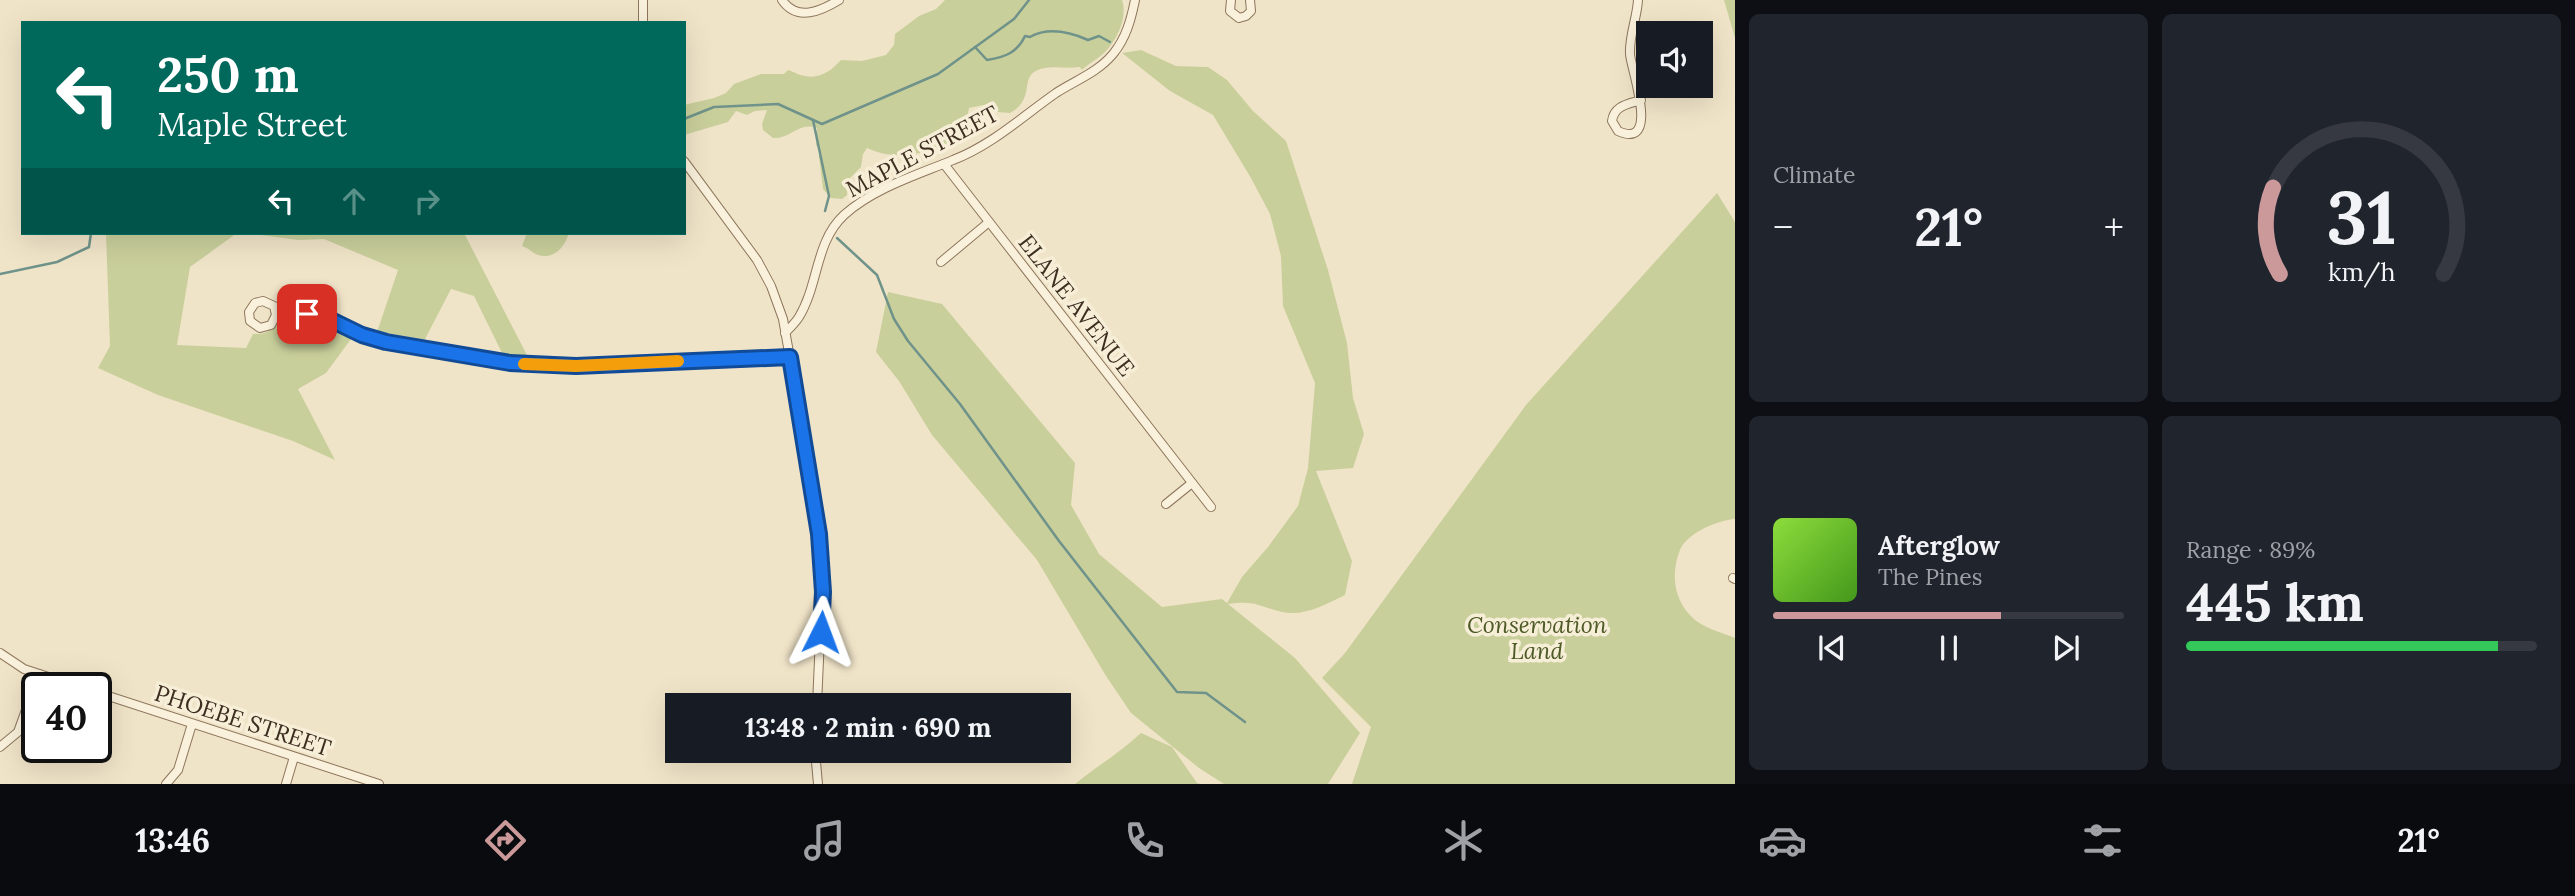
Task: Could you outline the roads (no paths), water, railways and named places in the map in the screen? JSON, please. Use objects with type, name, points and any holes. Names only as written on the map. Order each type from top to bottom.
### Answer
[{"type":"street","points":[[643,0],[643,21]]},
{"type":"street","points":[[782,0],[788,8],[797,12],[812,13],[839,0]]},
{"type":"street","name":"MAPLE STREET","points":[[785,333],[799,317],[808,298],[821,251],[841,217],[879,191],[987,143],[1063,88],[1099,68],[1114,52],[1125,34],[1135,0]]},
{"type":"street","points":[[1231,0],[1230,11],[1239,18],[1250,13],[1250,0]]},
{"type":"street","points":[[1638,0],[1630,52],[1632,72],[1641,100],[1641,116],[1638,127],[1629,133],[1618,131],[1612,121],[1616,110],[1641,100]]},
{"type":"street","name":"ELANE AVENUE","points":[[944,163],[1211,507]]},
{"type":"street","points":[[686,164],[763,270],[771,286],[785,333],[822,569],[817,693]]},
{"type":"street","points":[[941,262],[989,222]]},
{"type":"street","points":[[276,314],[315,315],[386,342],[510,363],[576,366],[790,357]]},
{"type":"street","points":[[1166,504],[1192,483]]},
{"type":"street","points":[[0,653],[33,672]]},
{"type":"street","name":"PHOEBE STREET","points":[[112,697],[379,784]]},
{"type":"street","points":[[0,747],[18,732],[21,724]]},
{"type":"street","points":[[166,784],[178,770],[192,724]]},
{"type":"street","points":[[286,784],[294,758]]},
{"type":"street","points":[[816,763],[818,784]]},
{"type":"waterway","points":[[686,118],[714,107],[778,104],[822,124],[938,74],[1014,19],[1029,0]]},
{"type":"waterway","points":[[975,47],[987,60],[1010,53],[1025,36],[1044,32],[1066,33],[1088,40],[1099,36],[1110,42]]},
{"type":"waterway","points":[[813,120],[829,196],[825,211]]},
{"type":"waterway","points":[[0,274],[57,262],[89,247],[91,235]]},
{"type":"waterway","points":[[837,238],[877,275],[894,319],[908,341],[960,404],[1059,541],[1177,692],[1206,693],[1245,722]]},
{"type":"park label","name":"Conservation Land","points":[[1537,637]]}]
